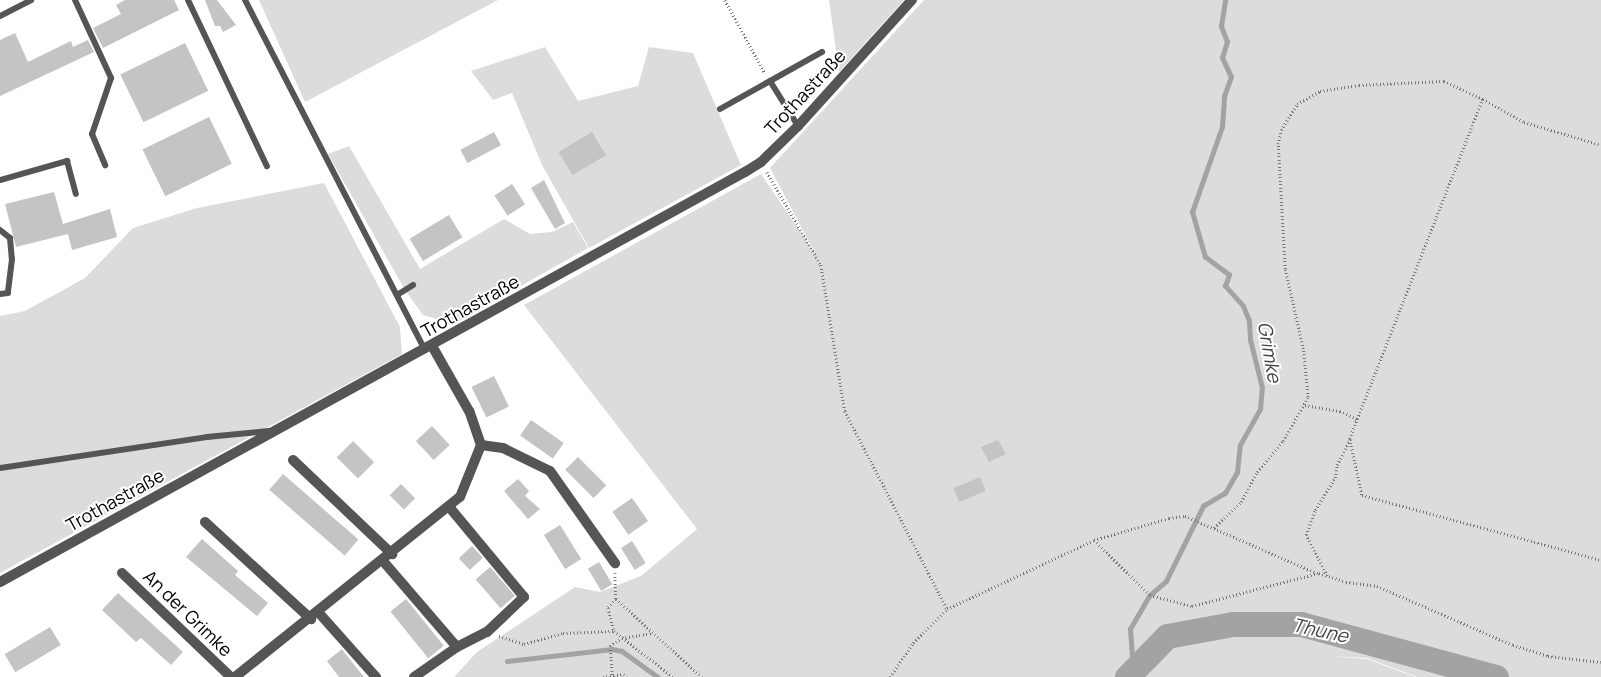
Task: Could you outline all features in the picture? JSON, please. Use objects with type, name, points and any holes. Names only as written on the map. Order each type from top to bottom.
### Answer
[{"type":"street","name":"Trothastraße","points":[[0,582],[428,348],[761,162],[798,126],[912,0]]},
{"type":"street","points":[[428,348],[469,411],[481,445],[503,448],[550,471],[615,563]]},
{"type":"street","name":"An der Grimke","points":[[235,677],[450,508],[470,478],[481,445]]},
{"type":"street","points":[[293,460],[392,554]]},
{"type":"street","points":[[414,677],[457,647],[487,632],[524,597],[450,508]]},
{"type":"street","points":[[205,522],[315,616],[376,677]]},
{"type":"street","points":[[383,561],[457,647]]},
{"type":"street","name":"An der Grimke","points":[[122,573],[231,677]]},
{"type":"lane","points":[[0,16],[31,0]]},
{"type":"lane","points":[[75,0],[111,78],[92,134],[105,165]]},
{"type":"lane","points":[[188,0],[267,166]]},
{"type":"lane","points":[[245,0],[396,295],[428,348]]},
{"type":"lane","points":[[720,109],[822,52]]},
{"type":"lane","points":[[770,81],[798,126]]},
{"type":"lane","points":[[0,180],[67,161],[76,194]]},
{"type":"lane","points":[[0,230],[10,238],[12,259],[8,293],[0,294]]},
{"type":"lane","points":[[396,295],[413,285]]},
{"type":"lane","points":[[0,468],[207,437],[276,431]]},
{"type":"path","points":[[725,0],[770,81]]},
{"type":"path","points":[[1214,528],[1240,502],[1257,472],[1283,442],[1308,397],[1303,348],[1285,269],[1278,144],[1280,130],[1297,104],[1330,90],[1444,81],[1483,99],[1524,122],[1601,145]]},
{"type":"path","points":[[1328,576],[1306,535],[1315,510],[1335,478],[1337,466],[1350,439],[1483,99]]},
{"type":"path","points":[[761,162],[821,265],[845,411],[947,609]]},
{"type":"path","points":[[1305,405],[1340,411],[1357,419]]},
{"type":"path","points":[[1350,439],[1362,495],[1601,560]]},
{"type":"path","points":[[890,677],[913,643],[947,609],[1094,540],[1169,518],[1186,516],[1319,574],[1377,586],[1539,653],[1601,662]]},
{"type":"path","points":[[1094,540],[1150,595],[1192,606],[1319,574]]},
{"type":"path","points":[[615,563],[616,599],[608,608],[614,631],[673,677]]},
{"type":"path","points":[[616,599],[702,677]]},
{"type":"path","points":[[487,632],[524,644],[563,633],[614,631]]},
{"type":"path","points":[[612,675],[610,646],[622,638],[652,633]]},
{"type":"path","points":[[603,677],[612,675],[626,677]]},
{"type":"shaded area","points":[[259,0],[498,0],[305,102]]},
{"type":"shaded area","points":[[829,0],[904,0],[839,72]]},
{"type":"shaded area","points":[[924,0],[1601,0],[1601,677],[1417,677],[1367,658],[1331,656],[1367,659],[1415,677],[454,677],[477,652],[575,587],[600,592],[641,576],[697,529],[524,305],[761,174],[815,253],[770,168]]},
{"type":"shaded area","points":[[545,47],[578,101],[638,86],[649,47],[693,53],[741,165],[589,248],[542,165],[512,93],[493,100],[471,71]]},
{"type":"shaded area","points":[[349,146],[420,269],[504,219],[530,234],[552,232],[573,222],[588,248],[454,324],[423,315],[405,290],[328,154]]},
{"type":"shaded area","points":[[324,183],[400,327],[402,354],[0,573],[0,316],[25,311],[85,278],[133,228],[197,208]]},
{"type":"building","points":[[125,0],[174,0],[179,10],[103,48],[93,28],[121,14],[116,5]]},
{"type":"building","points":[[205,0],[217,0],[236,25],[223,32],[220,26],[215,26]]},
{"type":"building","points":[[15,33],[28,62],[71,41],[73,47],[88,40],[94,52],[0,96],[0,40]]},
{"type":"building","points":[[185,43],[208,91],[144,122],[120,75]]},
{"type":"building","points":[[209,117],[232,164],[165,196],[142,149]]},
{"type":"building","points":[[494,132],[501,145],[467,163],[460,150]]},
{"type":"building","points":[[592,132],[606,155],[572,175],[559,152]]},
{"type":"building","points":[[544,180],[565,223],[555,229],[531,188]]},
{"type":"building","points":[[512,184],[525,204],[507,216],[494,195]]},
{"type":"building","points":[[54,192],[63,224],[110,209],[117,237],[72,250],[68,234],[16,247],[5,204]]},
{"type":"building","points":[[449,215],[462,237],[423,261],[410,239]]},
{"type":"building","points":[[494,376],[509,407],[486,418],[472,387]]},
{"type":"building","points":[[531,420],[564,443],[553,459],[520,436]]},
{"type":"building","points":[[432,426],[450,445],[434,460],[416,441]]},
{"type":"building","points":[[998,440],[1006,454],[989,462],[981,447]]},
{"type":"building","points":[[353,441],[374,462],[358,478],[337,457]]},
{"type":"building","points":[[578,457],[606,485],[594,498],[565,470]]},
{"type":"building","points":[[283,474],[358,540],[345,555],[269,490]]},
{"type":"building","points":[[980,477],[986,491],[959,502],[953,488]]},
{"type":"building","points":[[518,479],[529,491],[525,496],[540,509],[528,519],[504,491]]},
{"type":"building","points":[[401,484],[415,498],[404,509],[390,495]]},
{"type":"building","points":[[632,498],[648,521],[628,535],[612,512]]},
{"type":"building","points":[[560,525],[581,559],[565,569],[544,535]]},
{"type":"building","points":[[202,539],[238,571],[235,575],[268,603],[257,616],[186,557]]},
{"type":"building","points":[[632,541],[646,563],[635,570],[621,548]]},
{"type":"building","points":[[472,546],[483,558],[470,570],[459,558]]},
{"type":"building","points":[[599,562],[612,584],[601,591],[588,569]]},
{"type":"building","points":[[490,567],[515,596],[501,608],[476,579]]},
{"type":"building","points":[[118,593],[183,652],[171,665],[141,638],[136,642],[102,610]]},
{"type":"building","points":[[406,599],[444,646],[428,658],[390,612]]},
{"type":"building","points":[[50,627],[61,645],[15,672],[5,654]]},
{"type":"building","points":[[342,649],[364,677],[339,677],[327,661]]},
{"type":"waterway","name":"Grimke","points":[[1133,671],[1130,629],[1150,595],[1166,581],[1203,506],[1225,493],[1237,472],[1240,445],[1260,409],[1262,388],[1250,340],[1249,321],[1243,306],[1225,286],[1229,275],[1205,257],[1192,212],[1222,127],[1224,96],[1231,77],[1222,58],[1227,42],[1221,26],[1225,0]]},
{"type":"waterway","name":"Thune","points":[[1127,677],[1167,636],[1233,624],[1301,624],[1496,677]]},
{"type":"waterway","points":[[507,661],[612,649],[622,651],[658,677]]}]
